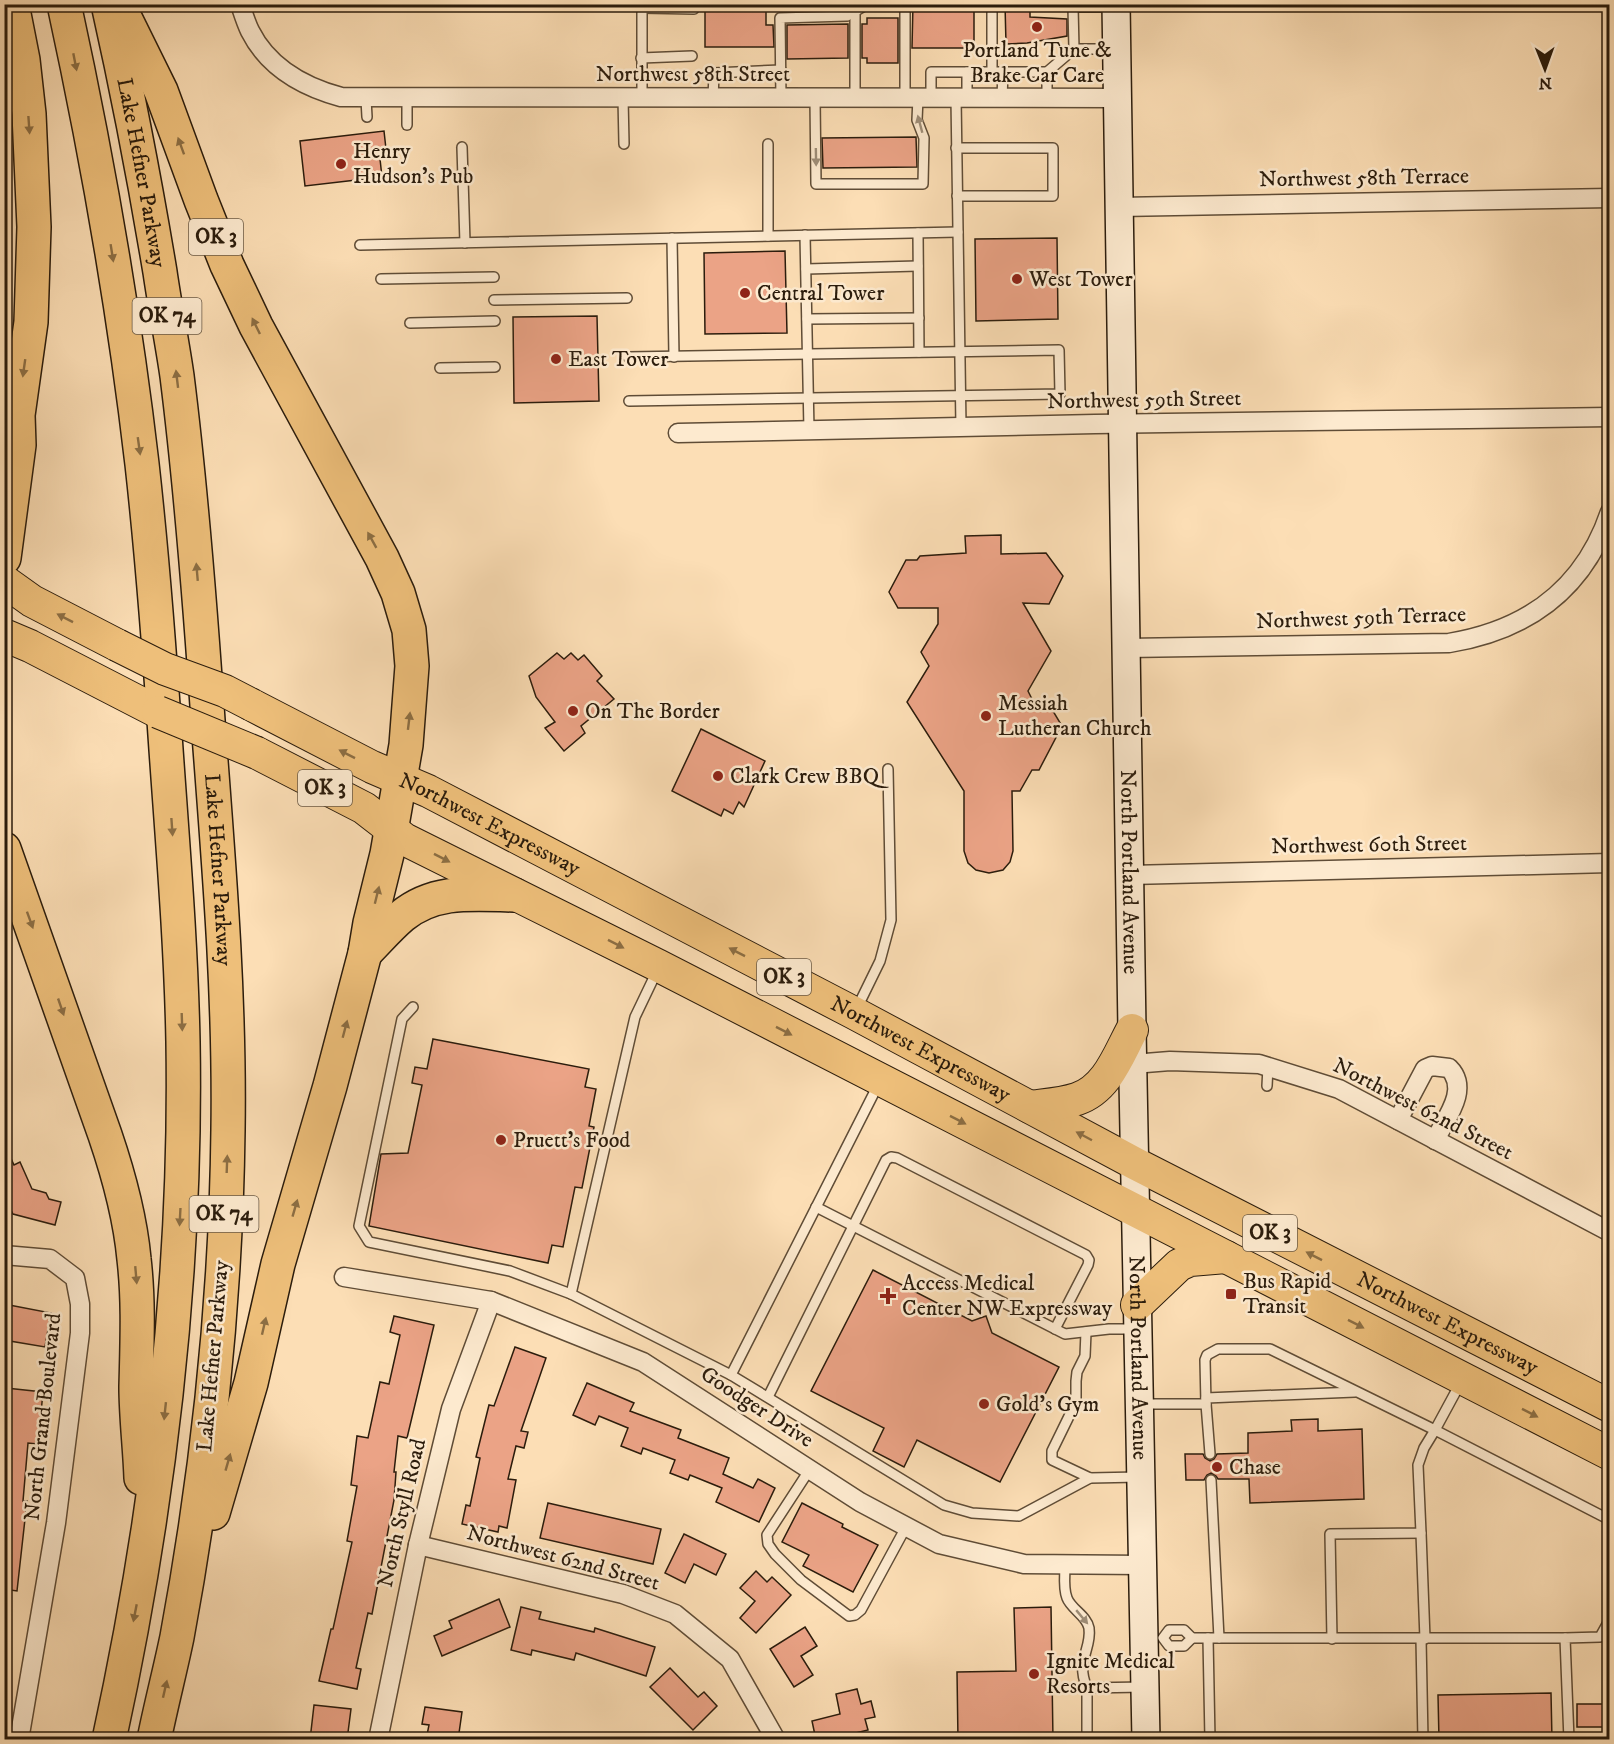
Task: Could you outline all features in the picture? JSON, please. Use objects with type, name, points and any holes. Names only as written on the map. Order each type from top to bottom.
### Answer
[{"type":"highway","points":[[4,558],[19,445],[11,428],[31,321],[34,227],[29,114],[23,60],[12,4]]},
{"type":"highway","name":"Lake Hefner Parkway","points":[[64,4],[104,202],[141,462],[158,629],[179,919],[183,1044],[181,1198],[174,1329],[159,1466],[146,1555],[109,1740]]},
{"type":"highway","name":"Lake Hefner Parkway","points":[[108,4],[143,174],[176,372],[191,502],[201,619],[219,867],[226,1002],[228,1130],[221,1279],[213,1383],[194,1535],[176,1639],[154,1740]]},
{"type":"highway","name":"OK 3","points":[[118,4],[161,91],[227,265],[256,326],[382,558],[398,592],[409,630],[412,666],[410,712],[400,779]]},
{"type":"highway","name":"Northwest Expressway","points":[[4,581],[32,601],[165,669],[225,691],[372,767],[429,791],[854,1013],[1136,1164],[1610,1406]]},
{"type":"highway","name":"Northwest Expressway","points":[[4,635],[158,712],[257,753],[364,808],[404,839],[659,966],[1610,1454]]},
{"type":"highway","points":[[176,1639],[251,1383],[278,1264],[330,1086],[365,952],[387,854],[400,779]]},
{"type":"highway","points":[[4,849],[116,1166],[128,1214],[138,1308],[136,1390],[146,1555]]},
{"type":"highway","points":[[365,952],[400,917],[416,906],[438,897],[460,893],[514,895]]},
{"type":"highway","points":[[1030,1107],[1076,1100],[1093,1091],[1109,1074],[1132,1030]]},
{"type":"highway","points":[[1137,1317],[1179,1265],[1190,1260],[1226,1257]]},
{"type":"main road","name":"North Portland Avenue","points":[[1116,6],[1139,1404],[1143,1565],[1154,1638],[1145,1687],[1146,1740]]},
{"type":"street","name":"Northwest 58th Street","points":[[240,4],[249,30],[276,64],[305,84],[366,108],[406,98],[1117,98]]},
{"type":"street","name":"Northwest 58th Terrace","points":[[1119,207],[1610,198]]},
{"type":"street","name":"Northwest 59th Street","points":[[678,433],[1610,417]]},
{"type":"street","name":"Northwest 59th Terrace","points":[[1127,648],[1449,643],[1478,638],[1505,629],[1535,613],[1572,581],[1603,532],[1610,512]]},
{"type":"street","name":"Northwest 60th Street","points":[[1130,875],[1610,863]]},
{"type":"street","name":"Northwest 62nd Street","points":[[1133,1064],[1170,1061],[1259,1064],[1339,1089],[1610,1232]]},
{"type":"street","points":[[1398,1120],[1425,1069],[1432,1066],[1449,1068],[1459,1082],[1459,1092],[1435,1140]]},
{"type":"street","name":"North Grand Boulevard","points":[[4,1255],[50,1259],[75,1278],[80,1304],[80,1333],[56,1523],[19,1740]]},
{"type":"street","name":"Goodger Drive","points":[[344,1277],[491,1301],[643,1362],[860,1502],[939,1544],[1023,1564],[1143,1565]]},
{"type":"street","name":"North Styll Road","points":[[378,1740],[418,1545],[451,1409],[491,1301]]},
{"type":"street","name":"Northwest 62nd Street","points":[[418,1545],[623,1594],[675,1614],[730,1659],[776,1740]]},
{"type":"lane","points":[[992,4],[992,72]]},
{"type":"lane","points":[[624,144],[641,58],[642,6],[694,9]]},
{"type":"lane","points":[[781,99],[780,18],[848,16],[864,6],[905,6],[918,98],[917,120],[924,138],[923,184],[816,184],[815,99]]},
{"type":"lane","points":[[1074,49],[1073,7],[1116,6]]},
{"type":"lane","points":[[855,11],[855,99]]},
{"type":"lane","points":[[918,98],[931,72],[1047,72],[1074,49],[1116,49]]},
{"type":"lane","points":[[641,58],[692,56]]},
{"type":"lane","points":[[713,99],[714,73],[781,70]]},
{"type":"lane","points":[[961,427],[956,148],[961,98],[967,72]]},
{"type":"lane","points":[[1002,98],[1003,72]]},
{"type":"lane","points":[[1047,72],[1047,98]]},
{"type":"lane","points":[[406,98],[407,125]]},
{"type":"lane","points":[[768,144],[768,236]]},
{"type":"lane","points":[[462,147],[465,243]]},
{"type":"lane","points":[[956,148],[1053,148],[1053,196],[957,196]]},
{"type":"lane","points":[[360,245],[958,232]]},
{"type":"lane","points":[[918,233],[919,352]]},
{"type":"lane","points":[[805,235],[808,430]]},
{"type":"lane","points":[[672,238],[674,357]]},
{"type":"lane","points":[[806,269],[918,266]]},
{"type":"lane","points":[[381,279],[494,277]]},
{"type":"lane","points":[[494,300],[627,298]]},
{"type":"lane","points":[[807,319],[919,318]]},
{"type":"lane","points":[[410,322],[495,321]]},
{"type":"lane","points":[[628,357],[1059,350],[1060,394],[629,401]]},
{"type":"lane","points":[[440,368],[495,367]]},
{"type":"lane","points":[[854,1013],[880,961],[891,920],[888,769]]},
{"type":"lane","points":[[571,1294],[635,1017],[659,966]]},
{"type":"lane","points":[[412,1006],[402,1019],[358,1226],[369,1242],[510,1271],[571,1294],[731,1375],[944,1505],[972,1513],[1019,1516],[1090,1478]]},
{"type":"lane","points":[[1267,1086],[1268,1067]]},
{"type":"lane","points":[[731,1375],[880,1080]]},
{"type":"lane","points":[[768,1397],[886,1160],[891,1158],[897,1158],[1086,1255],[1089,1260],[1088,1265],[1055,1329]]},
{"type":"lane","points":[[816,1207],[1065,1334],[1109,1329],[1137,1317]]},
{"type":"lane","points":[[1086,1332],[1085,1356],[1077,1372],[1076,1402],[1052,1451],[1052,1460],[1090,1478],[1142,1478]]},
{"type":"lane","points":[[1210,1454],[1205,1360],[1208,1355],[1218,1349],[1270,1349],[1610,1520]]},
{"type":"lane","points":[[1423,1740],[1423,1639],[1418,1465],[1424,1448],[1463,1378]]},
{"type":"lane","points":[[1139,1404],[1357,1392]]},
{"type":"lane","points":[[810,1469],[767,1535],[768,1544],[801,1580],[849,1616],[861,1610],[906,1527]]},
{"type":"lane","points":[[1211,1479],[1219,1638]]},
{"type":"lane","points":[[1332,1639],[1330,1534],[1421,1533]]},
{"type":"lane","points":[[1065,1565],[1067,1600],[1088,1624],[1089,1632],[1082,1666],[1087,1688],[1087,1740]]},
{"type":"lane","points":[[1154,1638],[1170,1646],[1184,1646],[1192,1638],[1605,1637],[1610,1619]]},
{"type":"lane","points":[[1154,1638],[1169,1630],[1184,1630],[1192,1638]]},
{"type":"lane","points":[[1208,1638],[1210,1740]]},
{"type":"lane","points":[[1565,1638],[1569,1740]]},
{"type":"lane","points":[[1087,1688],[1145,1687]]},
{"type":"building","points":[[705,4],[766,4],[766,25],[773,25],[774,47],[705,47]]},
{"type":"building","points":[[913,4],[974,4],[974,48],[912,48]]},
{"type":"building","name":"Portland Tune & Brake Car Care","points":[[1005,4],[1030,4],[1030,17],[1067,19],[1067,36],[1006,44]]},
{"type":"building","points":[[867,18],[898,18],[898,63],[867,63],[867,58],[862,58],[862,24],[867,24]]},
{"type":"building","points":[[848,24],[848,58],[787,59],[787,25]]},
{"type":"building","name":"Henry Hudson's Pub","points":[[384,131],[386,149],[379,150],[382,177],[305,186],[300,141]]},
{"type":"building","points":[[916,137],[917,167],[823,168],[822,138]]},
{"type":"building","name":"West Tower","points":[[1057,238],[1058,319],[976,321],[975,239]]},
{"type":"building","name":"Central Tower","points":[[785,251],[787,333],[705,334],[704,253]]},
{"type":"building","name":"East Tower","points":[[597,316],[599,401],[514,403],[513,317]]},
{"type":"building","name":"Messiah Lutheran Church","points":[[1001,535],[1001,554],[1046,553],[1063,576],[1049,604],[1023,603],[1051,651],[1028,691],[1036,707],[1050,706],[1062,726],[1039,770],[1032,770],[1020,791],[1012,791],[1013,851],[1010,862],[1003,870],[989,873],[976,870],[968,863],[964,851],[964,791],[907,702],[929,666],[921,652],[938,624],[938,608],[898,608],[889,592],[906,560],[917,560],[920,556],[966,553],[965,536]]},
{"type":"building","name":"On The Border","points":[[557,653],[564,659],[571,653],[578,660],[584,655],[602,676],[597,681],[614,699],[581,726],[585,733],[564,751],[545,728],[555,722],[536,697],[529,676]]},
{"type":"building","name":"Clark Crew BBQ","points":[[701,729],[765,761],[744,807],[739,802],[733,814],[724,809],[721,816],[672,791]]},
{"type":"building","name":"Pruett's Food","points":[[433,1039],[589,1069],[585,1087],[596,1089],[589,1126],[594,1127],[582,1188],[575,1187],[563,1247],[552,1245],[548,1263],[369,1226],[381,1154],[408,1153],[422,1085],[412,1083],[415,1067],[427,1069]]},
{"type":"building","points":[[4,1143],[14,1165],[20,1162],[32,1189],[46,1193],[49,1199],[61,1202],[55,1225],[13,1214],[4,1197]]},
{"type":"building","points":[[873,1270],[972,1321],[986,1316],[992,1333],[1059,1367],[1000,1482],[917,1440],[904,1467],[873,1451],[884,1428],[811,1391]]},
{"type":"building","points":[[4,1304],[51,1313],[45,1347],[4,1340]]},
{"type":"building","points":[[394,1316],[434,1325],[407,1438],[398,1436],[394,1500],[372,1614],[368,1613],[356,1668],[361,1669],[357,1689],[319,1681],[352,1542],[347,1541],[357,1486],[351,1485],[357,1436],[368,1438],[380,1382],[389,1384],[400,1335],[390,1332]]},
{"type":"building","points":[[515,1347],[546,1358],[521,1431],[528,1432],[524,1448],[516,1446],[508,1479],[516,1480],[507,1528],[499,1526],[498,1532],[462,1524],[466,1505],[470,1506],[480,1458],[476,1457],[489,1405],[494,1406]]},
{"type":"building","points":[[587,1383],[634,1403],[630,1411],[681,1430],[678,1438],[729,1458],[723,1474],[753,1488],[758,1479],[775,1488],[759,1522],[716,1502],[722,1488],[690,1475],[688,1480],[670,1473],[675,1460],[643,1448],[641,1454],[621,1446],[628,1428],[599,1416],[595,1425],[573,1415]]},
{"type":"building","points":[[6,1388],[43,1392],[38,1444],[28,1443],[23,1501],[27,1501],[17,1591],[4,1589],[4,1408]]},
{"type":"building","name":"Chase","points":[[1318,1419],[1318,1431],[1362,1429],[1364,1499],[1250,1503],[1249,1479],[1218,1479],[1211,1473],[1204,1480],[1186,1480],[1185,1454],[1203,1454],[1210,1461],[1217,1454],[1248,1453],[1248,1433],[1292,1431],[1291,1420]]},
{"type":"building","points":[[548,1503],[661,1529],[653,1564],[540,1538]]},
{"type":"building","points":[[802,1503],[878,1545],[853,1592],[803,1566],[809,1555],[782,1542]]},
{"type":"building","points":[[684,1534],[726,1554],[716,1575],[694,1564],[685,1583],[665,1573]]},
{"type":"building","points":[[756,1571],[767,1582],[772,1577],[791,1595],[756,1633],[740,1618],[755,1601],[740,1588]]},
{"type":"building","points":[[499,1599],[510,1627],[442,1656],[434,1636],[452,1628],[449,1621]]},
{"type":"building","points":[[521,1607],[541,1612],[539,1619],[594,1632],[595,1628],[655,1647],[646,1676],[576,1653],[574,1660],[532,1650],[531,1655],[511,1650]]},
{"type":"building","points":[[1051,1607],[1053,1740],[958,1740],[957,1672],[1016,1671],[1014,1608]]},
{"type":"building","points":[[805,1627],[817,1646],[801,1656],[813,1675],[794,1687],[770,1649]]},
{"type":"building","points":[[670,1668],[698,1697],[704,1692],[717,1706],[693,1730],[650,1687]]},
{"type":"building","points":[[857,1689],[861,1704],[871,1701],[875,1717],[865,1719],[868,1730],[827,1740],[816,1740],[812,1721],[840,1714],[836,1694]]},
{"type":"building","points":[[1551,1693],[1552,1740],[1439,1740],[1438,1695]]},
{"type":"building","points":[[1577,1704],[1610,1704],[1610,1727],[1577,1727]]},
{"type":"building","points":[[314,1705],[351,1709],[347,1740],[310,1740]]},
{"type":"building","points":[[425,1707],[462,1712],[458,1740],[426,1740],[429,1725],[422,1724]]},
{"type":"place","name":"Portland Tune & Brake Car Care","points":[[1037,27]]},
{"type":"place","name":"Henry Hudson's Pub","points":[[341,164]]},
{"type":"place","name":"West Tower","points":[[1017,279]]},
{"type":"place","name":"Central Tower","points":[[745,293]]},
{"type":"place","name":"East Tower","points":[[556,359]]},
{"type":"place","name":"On The Border","points":[[573,711]]},
{"type":"place","name":"Messiah Lutheran Church","points":[[986,716]]},
{"type":"place","name":"Clark Crew BBQ","points":[[718,776]]},
{"type":"place","name":"Pruett's Food","points":[[501,1140]]},
{"type":"place","name":"Bus Rapid Transit","points":[[1231,1294]]},
{"type":"place","name":"Access Medical Center NW Expressway","points":[[888,1296]]},
{"type":"place","name":"Gold's Gym","points":[[984,1404]]},
{"type":"place","name":"Chase","points":[[1217,1467]]},
{"type":"place","name":"Ignite Medical Resorts","points":[[1034,1674]]}]
